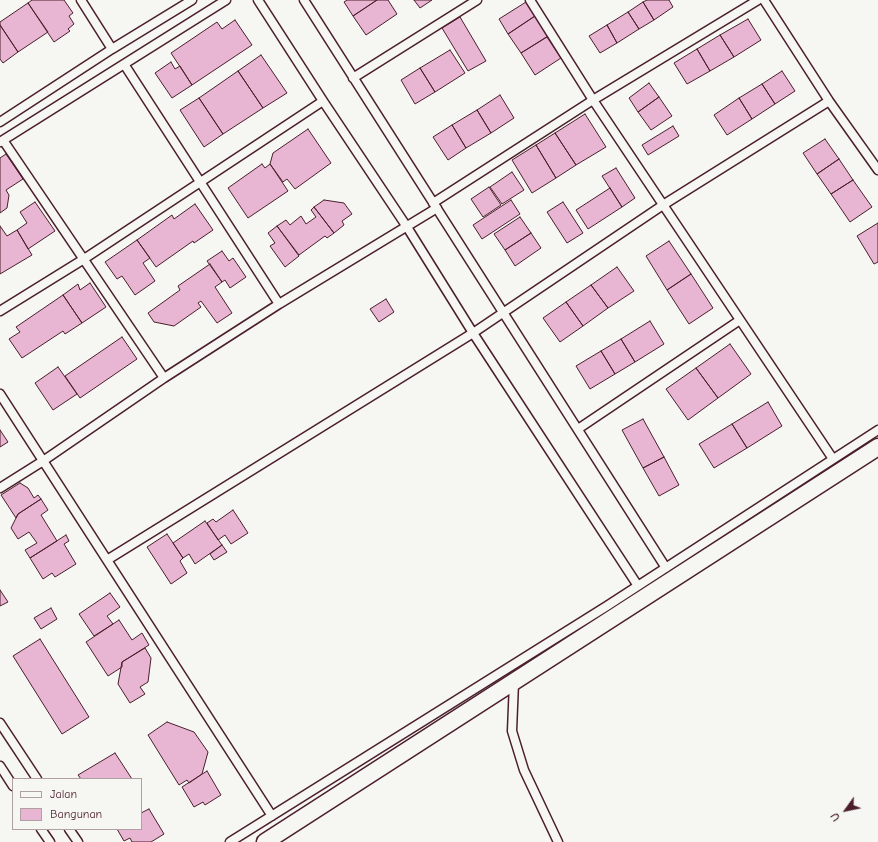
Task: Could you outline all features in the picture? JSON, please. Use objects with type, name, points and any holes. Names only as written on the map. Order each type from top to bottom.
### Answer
[{"type":"street","points":[[265,842],[878,447]]},
{"type":"lane","points":[[82,0],[112,49]]},
{"type":"lane","points":[[1,119],[192,0]]},
{"type":"lane","points":[[164,378],[2,141],[226,0]]},
{"type":"lane","points":[[258,0],[638,586]]},
{"type":"lane","points":[[304,0],[666,568]]},
{"type":"lane","points":[[353,78],[478,0]]},
{"type":"lane","points":[[530,0],[593,100],[833,459]]},
{"type":"lane","points":[[0,488],[43,461],[164,378],[279,304],[406,227],[435,205],[593,100],[758,0]]},
{"type":"lane","points":[[764,0],[829,101],[878,170]]},
{"type":"lane","points":[[124,64],[279,304]]},
{"type":"lane","points":[[0,311],[84,259],[323,101]]},
{"type":"lane","points":[[107,560],[473,333],[663,205],[829,101]]},
{"type":"lane","points":[[578,429],[740,320]]},
{"type":"lane","points":[[0,394],[272,816]]},
{"type":"lane","points":[[230,842],[638,586],[878,430]]},
{"type":"lane","points":[[514,682],[512,731],[524,770],[558,842]]},
{"type":"lane","points":[[0,723],[36,778]]},
{"type":"lane","points":[[0,766],[12,784]]},
{"type":"lane","points":[[42,830],[50,842]]},
{"type":"lane","points":[[70,830],[78,842]]},
{"type":"building","points":[[32,0],[64,0],[73,13],[69,16],[74,24],[68,29],[70,31],[54,42],[28,3]]},
{"type":"building","points":[[347,0],[377,0],[353,16],[344,2]]},
{"type":"building","points":[[377,0],[388,0],[397,14],[366,35],[353,16]]},
{"type":"building","points":[[414,0],[432,0],[420,8]]},
{"type":"building","points":[[647,0],[669,0],[673,7],[654,20],[643,2]]},
{"type":"building","points":[[526,2],[535,16],[508,34],[499,19]]},
{"type":"building","points":[[643,2],[654,20],[639,29],[628,12]]},
{"type":"building","points":[[28,3],[48,32],[18,52],[0,25],[0,22]]},
{"type":"building","points":[[628,12],[639,29],[617,43],[607,25]]},
{"type":"building","points":[[535,16],[548,36],[521,53],[508,34]]},
{"type":"building","points":[[460,17],[486,61],[468,71],[442,28]]},
{"type":"building","points":[[748,19],[761,40],[734,57],[720,35]]},
{"type":"building","points":[[235,20],[252,45],[192,85],[171,53],[217,22],[222,29]]},
{"type":"building","points":[[0,25],[18,52],[3,63],[0,59]]},
{"type":"building","points":[[607,25],[617,43],[600,53],[589,36]]},
{"type":"building","points":[[720,35],[734,57],[710,71],[697,49]]},
{"type":"building","points":[[547,37],[561,58],[535,75],[521,53]]},
{"type":"building","points":[[697,49],[710,71],[687,84],[674,63]]},
{"type":"building","points":[[450,50],[465,73],[435,92],[420,68]]},
{"type":"building","points":[[261,55],[287,93],[263,108],[238,71]]},
{"type":"building","points":[[171,62],[175,69],[180,66],[192,85],[172,98],[155,73]]},
{"type":"building","points":[[420,68],[435,92],[415,104],[401,80]]},
{"type":"building","points":[[238,71],[263,108],[223,134],[199,98]]},
{"type":"building","points":[[782,71],[795,91],[775,104],[762,84]]},
{"type":"building","points":[[649,83],[659,97],[638,112],[629,98]]},
{"type":"building","points":[[762,84],[775,104],[752,119],[739,98]]},
{"type":"building","points":[[500,95],[514,118],[491,133],[477,110]]},
{"type":"building","points":[[659,97],[672,116],[651,130],[638,112]]},
{"type":"building","points":[[199,98],[223,134],[204,147],[180,110]]},
{"type":"building","points":[[739,98],[752,119],[727,135],[714,115]]},
{"type":"building","points":[[477,110],[491,133],[466,148],[452,125]]},
{"type":"building","points":[[585,114],[606,147],[576,165],[555,133]]},
{"type":"building","points":[[452,125],[466,148],[448,160],[433,137]]},
{"type":"building","points":[[673,126],[679,136],[648,155],[642,145]]},
{"type":"building","points":[[308,129],[331,163],[295,189],[287,179],[283,182],[270,164],[273,153]]},
{"type":"building","points":[[555,133],[576,165],[556,178],[536,145]]},
{"type":"building","points":[[825,139],[839,159],[817,174],[803,153]]},
{"type":"building","points":[[536,145],[556,178],[532,193],[512,160]]},
{"type":"building","points":[[6,154],[23,179],[6,190],[9,195],[7,208],[0,213],[0,158]]},
{"type":"building","points":[[839,159],[853,180],[831,194],[817,174]]},
{"type":"building","points":[[262,164],[265,168],[270,164],[288,191],[248,218],[228,188]]},
{"type":"building","points":[[616,168],[635,198],[622,207],[602,176]]},
{"type":"building","points":[[512,172],[524,190],[502,204],[490,187]]},
{"type":"building","points":[[853,180],[872,207],[850,222],[831,194]]},
{"type":"building","points":[[489,187],[501,205],[483,217],[471,199]]},
{"type":"building","points":[[610,188],[622,207],[588,229],[576,210]]},
{"type":"building","points":[[324,200],[344,203],[352,214],[342,221],[344,225],[334,233],[314,207]]},
{"type":"building","points":[[511,200],[520,214],[482,239],[473,225]]},
{"type":"building","points":[[35,202],[55,231],[28,249],[17,230],[27,223],[20,212]]},
{"type":"building","points":[[563,202],[583,233],[567,243],[547,212]]},
{"type":"building","points":[[195,204],[213,230],[194,243],[193,241],[156,267],[137,240],[172,215],[174,219]]},
{"type":"building","points":[[314,207],[334,233],[327,238],[325,236],[299,255],[277,226],[286,220],[290,225],[301,216],[306,224],[316,217],[311,210]]},
{"type":"building","points":[[520,217],[531,233],[505,250],[494,234]]},
{"type":"building","points":[[878,223],[878,262],[874,264],[857,236]]},
{"type":"building","points":[[0,226],[7,236],[17,230],[32,255],[0,274]]},
{"type":"building","points":[[277,226],[299,256],[285,267],[270,246],[275,243],[268,233]]},
{"type":"building","points":[[531,233],[541,248],[515,266],[505,250]]},
{"type":"building","points":[[137,240],[150,258],[143,263],[155,281],[135,295],[122,276],[117,279],[105,262]]},
{"type":"building","points":[[669,241],[691,274],[667,290],[646,256]]},
{"type":"building","points":[[222,251],[229,261],[233,258],[246,277],[230,288],[225,280],[222,282],[207,261]]},
{"type":"building","points":[[210,264],[222,282],[215,287],[232,313],[217,323],[201,301],[198,303],[201,307],[174,326],[154,322],[148,313],[180,290],[178,286]]},
{"type":"building","points":[[617,267],[634,291],[608,308],[591,285]]},
{"type":"building","points":[[691,274],[713,308],[689,324],[667,290]]},
{"type":"building","points":[[90,283],[106,307],[82,323],[63,295],[78,284],[80,290]]},
{"type":"building","points":[[591,285],[608,308],[583,326],[566,302]]},
{"type":"building","points":[[63,295],[82,323],[65,334],[63,331],[22,358],[9,339],[20,332],[16,327]]},
{"type":"building","points":[[386,299],[394,312],[379,322],[370,309]]},
{"type":"building","points":[[566,302],[583,326],[560,342],[543,318]]},
{"type":"building","points":[[650,321],[664,344],[635,362],[621,339]]},
{"type":"building","points":[[122,337],[137,359],[80,398],[65,376]]},
{"type":"building","points":[[621,339],[635,362],[615,374],[601,351]]},
{"type":"building","points":[[730,344],[751,374],[718,398],[696,368]]},
{"type":"building","points":[[601,351],[615,374],[590,389],[576,366]]},
{"type":"building","points":[[58,367],[77,394],[53,410],[35,383]]},
{"type":"building","points":[[696,368],[718,398],[688,420],[666,389]]},
{"type":"building","points":[[768,402],[782,426],[747,448],[732,424]]},
{"type":"building","points":[[643,419],[664,457],[643,468],[622,430]]},
{"type":"building","points":[[732,424],[747,448],[714,468],[699,444]]},
{"type":"building","points":[[0,430],[8,442],[0,447]]},
{"type":"building","points":[[664,457],[679,485],[659,496],[643,468]]},
{"type":"building","points":[[20,483],[28,488],[34,498],[38,495],[41,499],[18,514],[16,518],[1,495]]},
{"type":"building","points":[[41,499],[48,510],[41,515],[57,541],[30,558],[25,550],[37,543],[29,532],[18,539],[11,528],[18,514]]},
{"type":"building","points":[[233,510],[248,533],[231,544],[225,535],[218,540],[207,523],[213,519],[216,522]]},
{"type":"building","points":[[205,521],[222,545],[195,564],[189,554],[183,558],[173,543]]},
{"type":"building","points":[[167,534],[183,558],[180,561],[187,573],[171,584],[147,547]]},
{"type":"building","points":[[66,535],[69,541],[64,544],[76,564],[55,577],[52,573],[43,579],[30,558]]},
{"type":"building","points":[[222,545],[227,552],[214,560],[210,554]]},
{"type":"building","points":[[0,590],[8,602],[0,606]]},
{"type":"building","points":[[110,593],[120,607],[107,616],[113,624],[94,636],[79,614]]},
{"type":"building","points":[[51,608],[57,619],[41,629],[34,618]]},
{"type":"building","points":[[119,620],[132,640],[142,633],[149,645],[122,662],[122,667],[108,676],[86,642]]},
{"type":"building","points":[[40,639],[89,717],[62,734],[13,656]]},
{"type":"building","points":[[145,648],[151,658],[148,682],[140,687],[145,694],[130,703],[118,684],[122,662]]},
{"type":"building","points":[[167,722],[194,732],[208,752],[202,774],[189,783],[187,780],[179,785],[148,735]]},
{"type":"building","points":[[115,753],[131,778],[80,778],[78,775]]},
{"type":"building","points":[[207,771],[221,795],[205,805],[203,802],[194,807],[182,787]]},
{"type":"building","points":[[149,809],[164,834],[151,842],[132,842],[130,838],[124,841],[118,830],[142,830],[142,812]]}]
